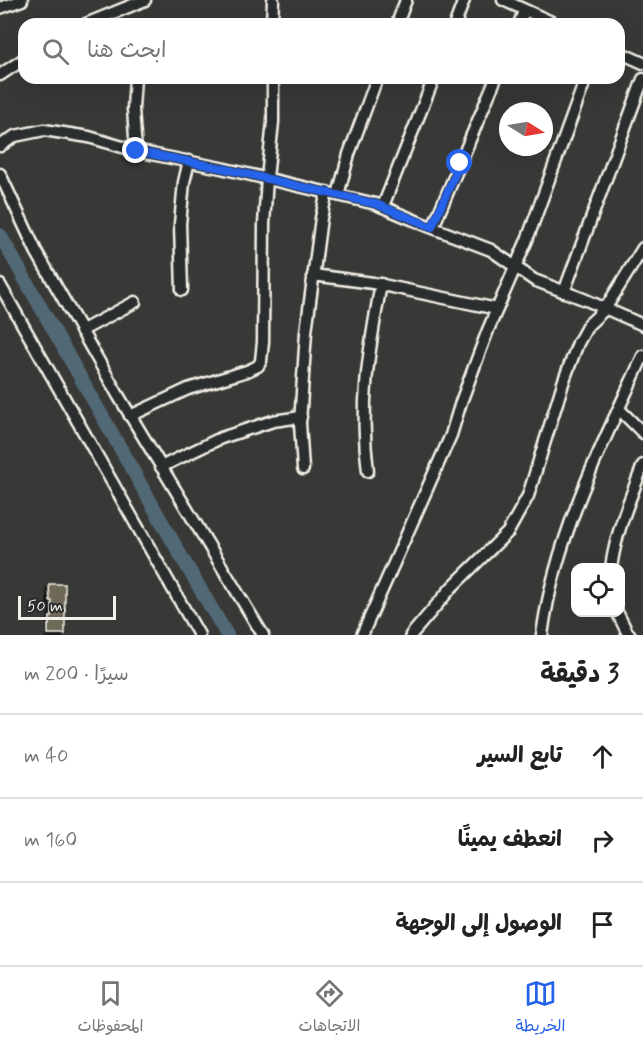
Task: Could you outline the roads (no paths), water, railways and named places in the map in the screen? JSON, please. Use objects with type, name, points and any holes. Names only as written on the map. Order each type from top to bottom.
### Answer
[{"type":"street","points":[[0,8],[22,0]]},
{"type":"street","points":[[101,18],[145,0]]},
{"type":"street","points":[[272,18],[273,0]]},
{"type":"street","points":[[399,18],[406,0]]},
{"type":"street","points":[[457,18],[464,0]]},
{"type":"street","points":[[503,0],[543,18]]},
{"type":"street","points":[[522,18],[525,10]]},
{"type":"street","points":[[625,55],[643,63]]},
{"type":"street","points":[[0,75],[18,63]]},
{"type":"street","points":[[564,292],[643,79]]},
{"type":"street","points":[[135,84],[133,109],[136,151]]},
{"type":"street","points":[[130,416],[188,389],[247,371],[260,364],[263,342],[264,224],[272,132],[273,84]]},
{"type":"street","points":[[303,470],[301,417],[306,332],[321,218],[333,194],[375,84]]},
{"type":"street","points":[[383,206],[432,84]]},
{"type":"street","points":[[432,227],[493,84]]},
{"type":"street","points":[[362,635],[451,435],[465,391],[527,240],[584,84]]},
{"type":"street","points":[[0,146],[15,136],[44,130],[89,137],[136,151],[267,178],[383,206],[491,250],[534,280],[643,326]]},
{"type":"street","points":[[182,290],[180,224],[184,182],[189,161]]},
{"type":"street","points":[[0,174],[36,251],[81,331],[263,635]]},
{"type":"street","points":[[411,635],[452,586],[508,532],[528,496],[578,342],[588,325],[605,309],[643,249]]},
{"type":"street","points":[[313,275],[381,284],[497,309]]},
{"type":"street","points":[[368,471],[364,447],[365,388],[381,284]]},
{"type":"street","points":[[0,285],[199,635]]},
{"type":"street","points":[[81,331],[135,302]]},
{"type":"street","points":[[542,635],[555,570],[568,532],[596,460],[643,356]]},
{"type":"street","points":[[619,409],[643,433]]},
{"type":"street","points":[[161,467],[221,438],[273,421],[301,417]]},
{"type":"street","points":[[612,563],[620,523],[643,465]]},
{"type":"street","points":[[620,617],[630,635]]},
{"type":"waterway","points":[[0,235],[227,635]]}]
